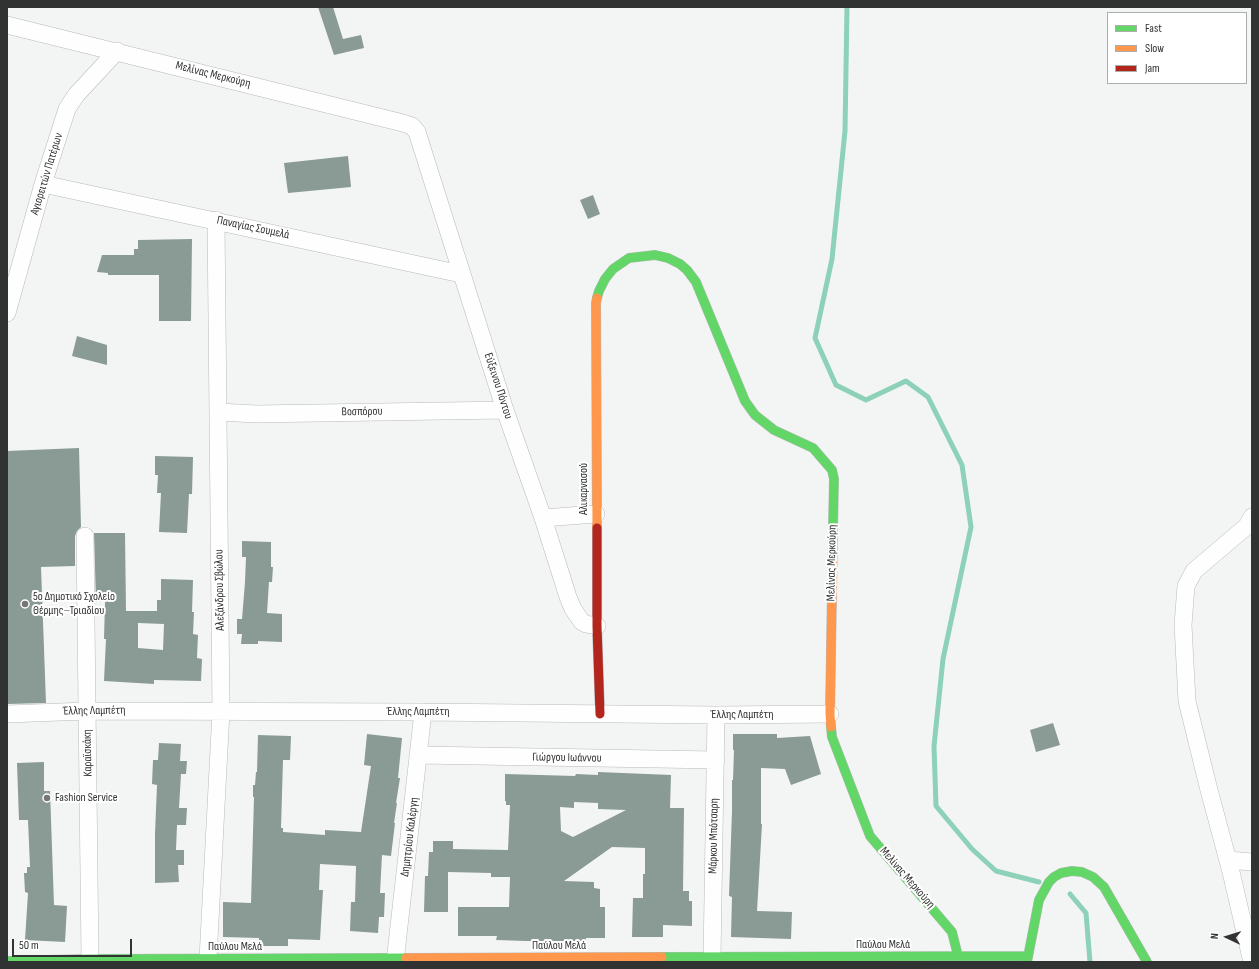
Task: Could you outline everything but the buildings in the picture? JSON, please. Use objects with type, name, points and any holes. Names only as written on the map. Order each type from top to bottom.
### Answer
[{"type":"street","name":"Μελίνας Μερκούρη","points":[[7,25],[403,123],[412,126],[417,132]]},
{"type":"street","name":"Αγιορειτών Πατέρων","points":[[7,313],[64,118],[72,101],[117,51]]},
{"type":"street","name":"Εύξεινου Πόντου","points":[[417,132],[505,410],[568,596],[578,618],[586,624],[597,626]]},
{"type":"street","name":"Παναγίας Σουμελά","points":[[44,184],[462,274]]},
{"type":"street","name":"Αλεξάνδρου Σβώλου","points":[[208,959],[221,711],[216,220]]},
{"type":"street","name":"Μελίνας Μερκούρη","points":[[613,268],[629,258],[655,255],[668,258],[680,264],[687,270],[696,282],[742,394],[750,409],[766,426],[813,448],[826,460],[832,470],[834,480],[830,714],[833,742],[870,836],[952,932],[947,958]]},
{"type":"street","name":"Αλικαρνασού","points":[[600,714],[597,626],[596,303],[599,291],[613,268]]},
{"type":"street","name":"Βοσπόρου","points":[[219,412],[256,414],[505,410]]},
{"type":"street","points":[[542,518],[596,514]]},
{"type":"street","points":[[1250,523],[1194,571],[1186,586],[1183,625],[1187,701],[1228,860],[1252,962]]},
{"type":"street","name":"Καραϊσκάκη","points":[[84,536],[90,959]]},
{"type":"street","name":"Έλλης Λαμπέτη","points":[[7,714],[87,711],[221,711],[716,715],[830,714]]},
{"type":"street","name":"Δημητρίου Καλέργη","points":[[396,960],[423,712]]},
{"type":"street","name":"Μάρκου Μπότσαρη","points":[[712,958],[716,715]]},
{"type":"street","name":"Γιώργου Ιωάννου","points":[[419,755],[716,760]]},
{"type":"street","points":[[1228,860],[1252,862]]},
{"type":"street","points":[[1027,959],[1039,900],[1049,882],[1058,874],[1072,871],[1082,872],[1093,876],[1101,884],[1109,895],[1146,962]]},
{"type":"street","points":[[7,961],[90,959]]},
{"type":"street","name":"Παύλου Μελά","points":[[90,959],[1027,959]]},
{"type":"waterway","points":[[847,7],[845,131],[832,259],[815,338],[836,385],[866,400],[906,381],[928,397],[962,465],[971,527],[943,659],[934,746],[936,806],[972,849],[996,871],[1039,882]]},
{"type":"waterway","points":[[1070,894],[1086,913],[1090,962]]},
{"type":"traffic: fast","points":[[597,298],[605,279],[613,269],[629,258],[655,255],[668,258],[680,264],[687,270],[696,282],[745,401],[755,415],[774,430],[813,448],[832,470],[834,479],[833,528]]},
{"type":"traffic: fast","points":[[831,727],[832,737],[870,836],[952,932],[958,956]]},
{"type":"traffic: fast","points":[[1027,962],[1039,900],[1049,882],[1054,877],[1061,873],[1072,871],[1082,872],[1093,877],[1104,887],[1147,962]]},
{"type":"traffic: fast","points":[[662,957],[1028,956]]},
{"type":"traffic: fast","points":[[7,961],[90,959],[406,958]]},
{"type":"traffic: slow","points":[[597,298],[597,528]]},
{"type":"traffic: slow","points":[[831,727],[833,528]]},
{"type":"traffic: slow","points":[[406,958],[662,957]]},
{"type":"traffic: jam","points":[[597,528],[597,626],[600,714]]},
{"type":"place","name":"5ο Δημοτικό Σχολείο Θέρμης–Τριαδίου","points":[[25,604]]},
{"type":"place","name":"Fashion Service","points":[[47,798]]}]
